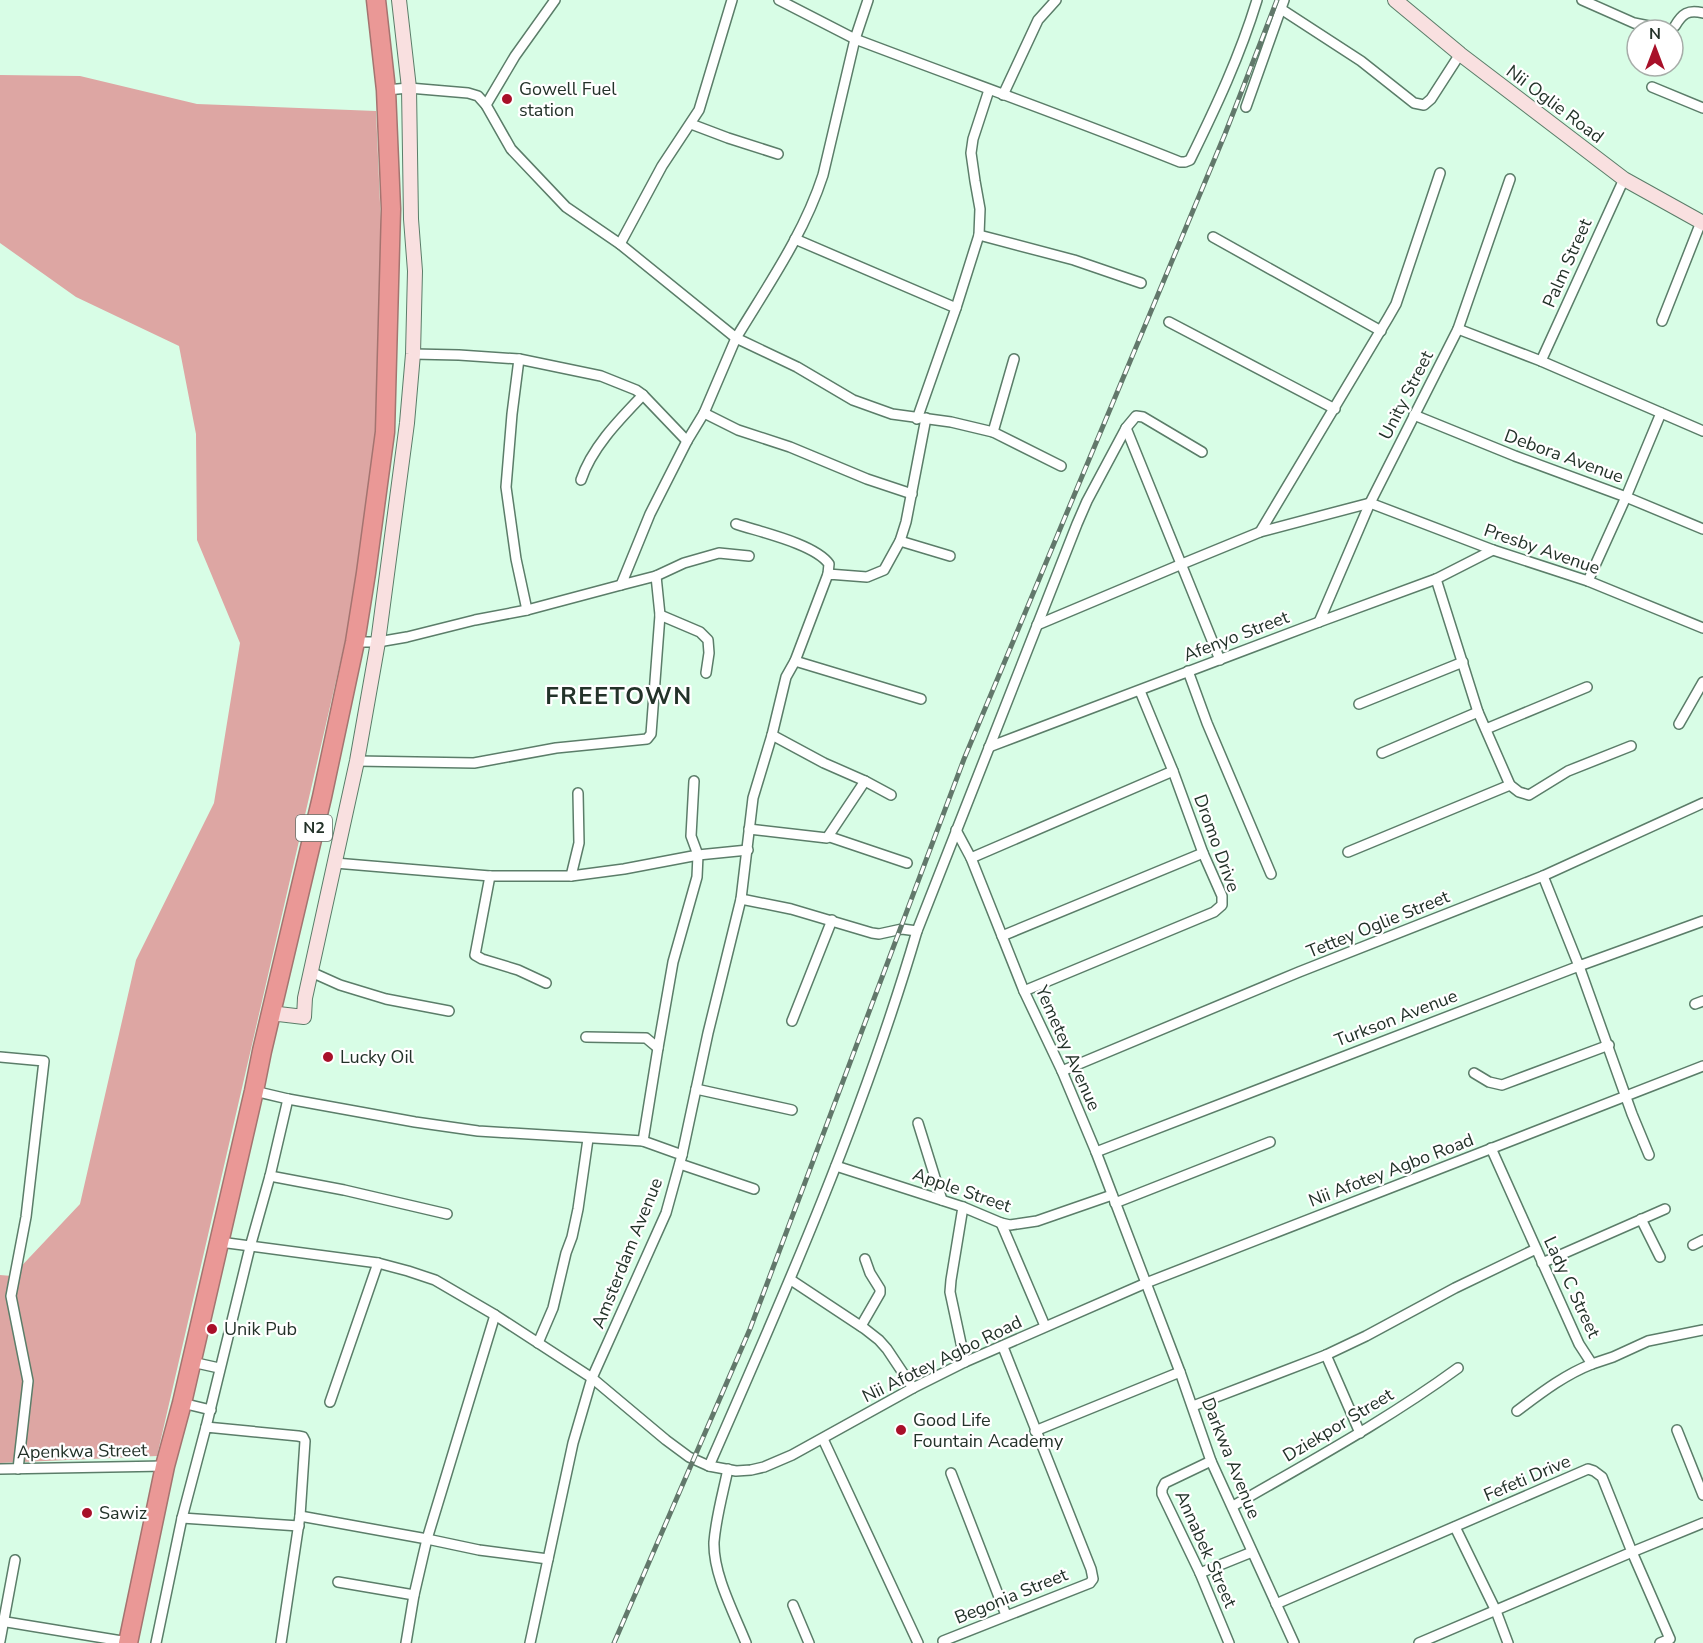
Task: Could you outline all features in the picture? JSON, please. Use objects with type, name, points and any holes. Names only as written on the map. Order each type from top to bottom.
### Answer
[{"type":"highway","name":"N2","points":[[128,1642],[165,1466],[220,1242],[270,1013],[322,797],[356,642],[381,466],[386,412],[392,209],[386,90],[376,0]]},
{"type":"street","points":[[270,1013],[304,1017],[305,998],[357,760],[378,642],[405,441],[413,354],[415,271],[411,225],[409,88],[399,0]]},
{"type":"street","points":[[486,105],[514,56],[555,0]]},
{"type":"street","points":[[620,244],[662,166],[699,110],[732,0]]},
{"type":"street","points":[[780,0],[855,39],[1102,130],[1180,162],[1190,160],[1226,86],[1249,28],[1257,0]]},
{"type":"street","points":[[621,585],[650,514],[704,412],[736,338],[795,239],[816,195],[823,175],[855,39],[868,0]]},
{"type":"street","points":[[1003,95],[1038,20],[1056,0]]},
{"type":"street","name":"Nii Oglie Road","points":[[1395,0],[1460,54],[1624,179],[1702,223]]},
{"type":"street","points":[[1582,0],[1625,19]]},
{"type":"street","points":[[1246,107],[1282,5],[1419,105],[1424,105],[1431,99],[1460,54]]},
{"type":"street","points":[[1680,18],[1685,13],[1703,13]]},
{"type":"street","points":[[1652,87],[1703,108]]},
{"type":"street","points":[[386,90],[409,88],[468,93],[478,96],[486,105],[511,149],[573,214],[620,244],[736,338],[797,367],[853,400],[892,414],[951,422],[993,432],[1061,466]]},
{"type":"street","points":[[736,524],[793,542],[822,557],[829,564],[828,574],[867,577],[884,570],[900,542],[906,522],[922,418],[979,236],[981,209],[971,153],[973,139],[989,90]]},
{"type":"street","points":[[691,124],[778,154]]},
{"type":"street","points":[[1260,532],[1396,303],[1440,173]]},
{"type":"street","name":"Unity Street","points":[[1319,622],[1370,503],[1458,328],[1510,179]]},
{"type":"street","name":"Palm Street","points":[[1541,362],[1624,179]]},
{"type":"street","points":[[1662,321],[1702,223]]},
{"type":"street","points":[[979,236],[1074,260],[1141,283]]},
{"type":"street","points":[[1212,237],[1381,331]]},
{"type":"street","points":[[795,239],[957,308]]},
{"type":"street","points":[[1169,322],[1335,408]]},
{"type":"street","points":[[1458,328],[1703,430]]},
{"type":"street","points":[[413,354],[519,359],[601,376],[643,395],[687,441]]},
{"type":"street","points":[[519,359],[506,487],[526,610]]},
{"type":"street","points":[[993,432],[1014,359]]},
{"type":"street","points":[[581,480],[611,428],[643,395]]},
{"type":"street","points":[[704,412],[738,430],[790,447],[867,479],[912,494]]},
{"type":"street","points":[[1588,581],[1661,413]]},
{"type":"street","name":"Debora Avenue","points":[[1414,415],[1703,529]]},
{"type":"street","points":[[709,1466],[791,1280],[837,1166],[897,1000],[917,931],[1087,501],[1126,428],[1136,416],[1143,417],[1202,452]]},
{"type":"street","points":[[1126,428],[1220,660]]},
{"type":"street","points":[[1037,625],[1260,532],[1370,503]]},
{"type":"street","name":"Presby Avenue","points":[[1370,503],[1493,550],[1588,581],[1703,628]]},
{"type":"street","points":[[900,542],[950,556]]},
{"type":"street","name":"Afenyo Street","points":[[989,747],[1436,579],[1493,550]]},
{"type":"street","points":[[356,642],[378,642],[407,637],[526,610],[657,576],[684,563],[719,553],[749,556]]},
{"type":"street","name":"Amsterdam Avenue","points":[[530,1643],[573,1443],[592,1378],[666,1213],[681,1159],[708,1033],[741,899],[753,798],[786,677],[795,661],[828,574]]},
{"type":"street","points":[[357,760],[474,763],[556,747],[647,739],[651,734],[660,615],[657,576]]},
{"type":"street","points":[[1436,579],[1478,712],[1510,785],[1519,792],[1529,795],[1568,771],[1631,746]]},
{"type":"street","points":[[660,615],[700,632],[708,640],[706,673]]},
{"type":"street","points":[[795,661],[921,699]]},
{"type":"street","points":[[1359,704],[1463,662]]},
{"type":"street","points":[[1188,672],[1207,723],[1271,874]]},
{"type":"street","points":[[1679,724],[1703,681]]},
{"type":"street","points":[[1486,729],[1587,687]]},
{"type":"street","name":"Dromo Drive","points":[[1024,991],[1220,908],[1222,905],[1222,896],[1203,854],[1173,771],[1140,691]]},
{"type":"street","points":[[1382,753],[1478,712]]},
{"type":"street","points":[[772,735],[891,795]]},
{"type":"street","points":[[971,858],[1173,771]]},
{"type":"street","points":[[643,1141],[673,962],[696,885],[698,855],[691,836],[694,781]]},
{"type":"street","points":[[830,837],[865,781]]},
{"type":"street","points":[[1348,852],[1510,785]]},
{"type":"street","points":[[571,876],[579,843],[578,793]]},
{"type":"street","name":"Tettey Oglie Street","points":[[1062,1071],[1299,972],[1543,876],[1703,803]]},
{"type":"street","points":[[749,830],[819,839],[830,837],[907,863]]},
{"type":"street","name":"Yemetey Avenue","points":[[956,830],[971,858],[1024,991],[1062,1071],[1096,1152],[1146,1283]]},
{"type":"street","points":[[335,863],[490,876],[571,876],[698,855],[748,850]]},
{"type":"street","points":[[1002,936],[1203,854]]},
{"type":"street","points":[[490,876],[475,955],[518,970],[546,983]]},
{"type":"street","points":[[1543,876],[1649,1155]]},
{"type":"street","points":[[741,899],[832,920],[879,934],[896,929],[917,931]]},
{"type":"street","points":[[792,1021],[832,920]]},
{"type":"street","name":"Turkson Avenue","points":[[1096,1152],[1232,1101],[1417,1027],[1703,921]]},
{"type":"street","points":[[311,972],[340,985],[386,999],[449,1011]]},
{"type":"street","points":[[586,1037],[646,1038],[658,1048]]},
{"type":"street","points":[[1474,1073],[1489,1082],[1502,1085],[1608,1045]]},
{"type":"street","points":[[0,1058],[44,1061],[26,1217],[11,1296],[28,1382],[18,1469]]},
{"type":"street","name":"Nii Afotey Agbo Road","points":[[220,1242],[378,1263],[408,1270],[435,1280],[592,1378],[689,1457],[709,1466],[736,1471],[764,1467],[823,1439],[913,1388],[965,1362],[1146,1283],[1703,1066]]},
{"type":"street","points":[[696,1089],[792,1110]]},
{"type":"street","points":[[254,1090],[288,1099],[478,1131],[643,1141],[754,1189]]},
{"type":"street","points":[[156,1643],[182,1518],[288,1099]]},
{"type":"street","points":[[918,1123],[942,1200]]},
{"type":"street","points":[[537,1343],[553,1308],[572,1237],[588,1139]]},
{"type":"street","name":"Apple Street","points":[[837,1166],[963,1207],[1001,1223],[1020,1225],[1114,1199],[1270,1142]]},
{"type":"street","name":"Lady C Street","points":[[1491,1148],[1579,1344],[1592,1364],[1648,1341],[1703,1330]]},
{"type":"street","points":[[270,1176],[344,1190],[447,1214]]},
{"type":"street","points":[[963,1207],[950,1292],[965,1362]]},
{"type":"street","points":[[1542,1263],[1665,1209]]},
{"type":"street","points":[[1641,1219],[1660,1257]]},
{"type":"street","points":[[1001,1223],[1045,1326]]},
{"type":"street","points":[[1693,1245],[1703,1240]]},
{"type":"street","points":[[1192,1406],[1326,1355],[1536,1249]]},
{"type":"street","points":[[861,1326],[880,1293],[865,1259]]},
{"type":"street","points":[[330,1402],[378,1263]]},
{"type":"street","points":[[791,1280],[861,1326],[887,1349],[913,1388]]},
{"type":"street","name":"Darkwa Avenue","points":[[1146,1283],[1211,1461],[1294,1643]]},
{"type":"street","points":[[406,1643],[427,1539],[495,1316]]},
{"type":"street","name":"Begonia Street","points":[[942,1642],[1090,1583],[1092,1579],[1091,1569],[1003,1347]]},
{"type":"street","points":[[1326,1355],[1360,1433]]},
{"type":"street","points":[[192,1362],[219,1368]]},
{"type":"street","points":[[1517,1411],[1552,1385],[1592,1364]]},
{"type":"street","name":"Dziekpor Street","points":[[1233,1506],[1360,1433],[1418,1397],[1458,1368]]},
{"type":"street","points":[[1035,1431],[1180,1372]]},
{"type":"street","points":[[182,1403],[211,1410]]},
{"type":"street","points":[[206,1427],[303,1437],[299,1521],[281,1643]]},
{"type":"street","points":[[1677,1430],[1703,1495]]},
{"type":"street","points":[[823,1439],[918,1643]]},
{"type":"street","name":"Annabek Street","points":[[1211,1461],[1165,1483],[1162,1494],[1200,1573],[1229,1643]]},
{"type":"street","name":"Apenkwa Street","points":[[0,1469],[165,1466]]},
{"type":"street","points":[[728,1469],[714,1544],[718,1573],[746,1643]]},
{"type":"street","name":"Fefeti Drive","points":[[1276,1604],[1588,1469],[1602,1477],[1632,1552]]},
{"type":"street","points":[[951,1473],[1006,1616]]},
{"type":"street","points":[[182,1518],[299,1521],[548,1559]]},
{"type":"street","points":[[1419,1643],[1703,1523]]},
{"type":"street","points":[[1455,1527],[1496,1611],[1508,1643]]},
{"type":"street","points":[[1200,1573],[1252,1552]]},
{"type":"street","points":[[1632,1552],[1671,1641],[1660,1643]]},
{"type":"street","points":[[0,1641],[1,1622],[15,1560]]},
{"type":"street","points":[[338,1582],[414,1595]]},
{"type":"street","points":[[793,1605],[809,1643]]},
{"type":"street","points":[[1,1622],[128,1642]]},
{"type":"shaded area","points":[[0,75],[80,76],[197,104],[376,111],[382,249],[379,377],[375,445],[353,607],[157,1456],[0,1463],[0,1275],[12,1276],[80,1204],[136,960],[214,803],[240,643],[197,540],[196,434],[179,346],[76,297],[0,243]]},
{"type":"railway","points":[[614,1643],[750,1329],[964,759],[1225,134],[1277,0]]},
{"type":"place","name":"Gowell Fuel station","points":[[507,99]]},
{"type":"place","name":"Lucky Oil","points":[[328,1057]]},
{"type":"place","name":"Unik Pub","points":[[212,1329]]},
{"type":"place","name":"Good Life Fountain Academy","points":[[901,1430]]},
{"type":"place","name":"Sawiz","points":[[87,1513]]},
{"type":"district","name":"FREETOWN","points":[[619,696]]}]
